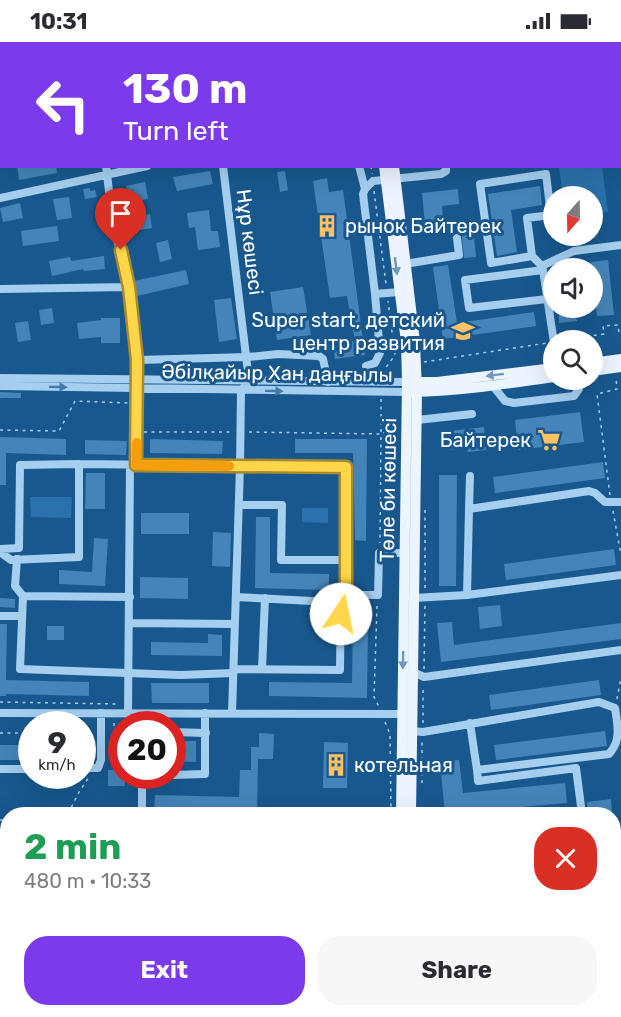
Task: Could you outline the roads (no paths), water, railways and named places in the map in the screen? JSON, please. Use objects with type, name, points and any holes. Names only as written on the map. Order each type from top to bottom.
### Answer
[{"type":"main road","name":"Төле би көшесі","points":[[391,175],[405,264],[416,363],[412,387],[405,553],[401,807]]},
{"type":"main road","name":"Төле би көшесі","points":[[391,175],[399,292],[417,420],[413,598],[418,674],[416,807]]},
{"type":"main road","points":[[603,364],[619,365]]},
{"type":"main road","points":[[603,369],[619,365]]},
{"type":"main road","name":"Әбілқайыр Хан даңғылы","points":[[412,387],[543,369]]},
{"type":"main road","name":"Әбілқайыр Хан даңғылы","points":[[412,387],[493,386],[543,378]]},
{"type":"street","points":[[0,198],[106,170],[126,168]]},
{"type":"street","name":"Нұр көшесі","points":[[223,168],[248,357],[249,381]]},
{"type":"street","points":[[360,168],[365,189],[363,199],[380,353],[375,363],[366,366]]},
{"type":"street","points":[[365,189],[373,182],[391,175],[441,174],[446,171],[446,168]]},
{"type":"street","points":[[106,170],[114,233],[121,250],[129,287],[137,360],[135,402],[137,432],[133,465],[129,623],[130,710]]},
{"type":"street","points":[[532,256],[491,263],[480,184],[546,174],[551,215],[527,218],[532,256],[542,268],[543,274]]},
{"type":"street","points":[[405,264],[459,255],[457,238]]},
{"type":"street","points":[[543,299],[469,308],[465,280],[542,268],[574,251],[621,245]]},
{"type":"street","points":[[0,289],[129,287]]},
{"type":"street","points":[[375,294],[399,292]]},
{"type":"street","points":[[137,360],[278,354],[319,356],[323,359],[328,382]]},
{"type":"street","name":"Әбілқайыр Хан даңғылы","points":[[0,378],[241,390],[412,387]]},
{"type":"street","points":[[232,713],[241,390],[249,381]]},
{"type":"street","name":"Әбілқайыр Хан даңғылы","points":[[0,386],[249,381],[328,382],[412,387]]},
{"type":"street","points":[[493,386],[505,401],[514,403],[574,396],[578,390]]},
{"type":"street","points":[[417,420],[472,414]]},
{"type":"street","points":[[0,551],[11,560],[79,557],[79,464]]},
{"type":"street","points":[[0,551],[19,548],[21,465],[346,467],[347,560],[340,670],[262,669],[181,675],[20,669],[22,596],[15,586],[17,559]]},
{"type":"street","points":[[467,595],[470,476]]},
{"type":"street","points":[[469,509],[589,491],[595,492],[605,502],[621,502]]},
{"type":"street","points":[[239,505],[282,506],[281,560],[347,560]]},
{"type":"street","points":[[236,597],[331,602],[332,595],[378,595],[379,553],[405,553]]},
{"type":"street","points":[[413,598],[467,595],[621,575]]},
{"type":"street","points":[[22,596],[130,597]]},
{"type":"street","points":[[262,669],[265,598]]},
{"type":"street","points":[[0,616],[22,616]]},
{"type":"street","points":[[129,623],[235,624]]},
{"type":"street","points":[[418,674],[621,650]]},
{"type":"street","points":[[418,732],[600,702],[615,708],[620,739],[616,749],[609,754],[477,770]]},
{"type":"street","points":[[0,713],[114,713],[130,710],[205,713],[402,714]]},
{"type":"street","points":[[96,762],[100,760],[101,713]]},
{"type":"street","points":[[186,775],[205,774],[205,713]]},
{"type":"street","points":[[470,723],[478,781],[576,768],[581,807]]},
{"type":"street","points":[[186,732],[206,732]]},
{"type":"street","points":[[0,769],[18,769]]},
{"type":"street","points":[[142,789],[142,807]]},
{"type":"street","points":[[315,1017],[329,1017]]},
{"type":"place","name":"рынок Байтерек","points":[[327,226]]},
{"type":"place","name":"Super start, детский центр развития","points":[[463,331]]},
{"type":"place","name":"Байтерек","points":[[549,440]]},
{"type":"place","name":"котельная","points":[[336,765]]}]
